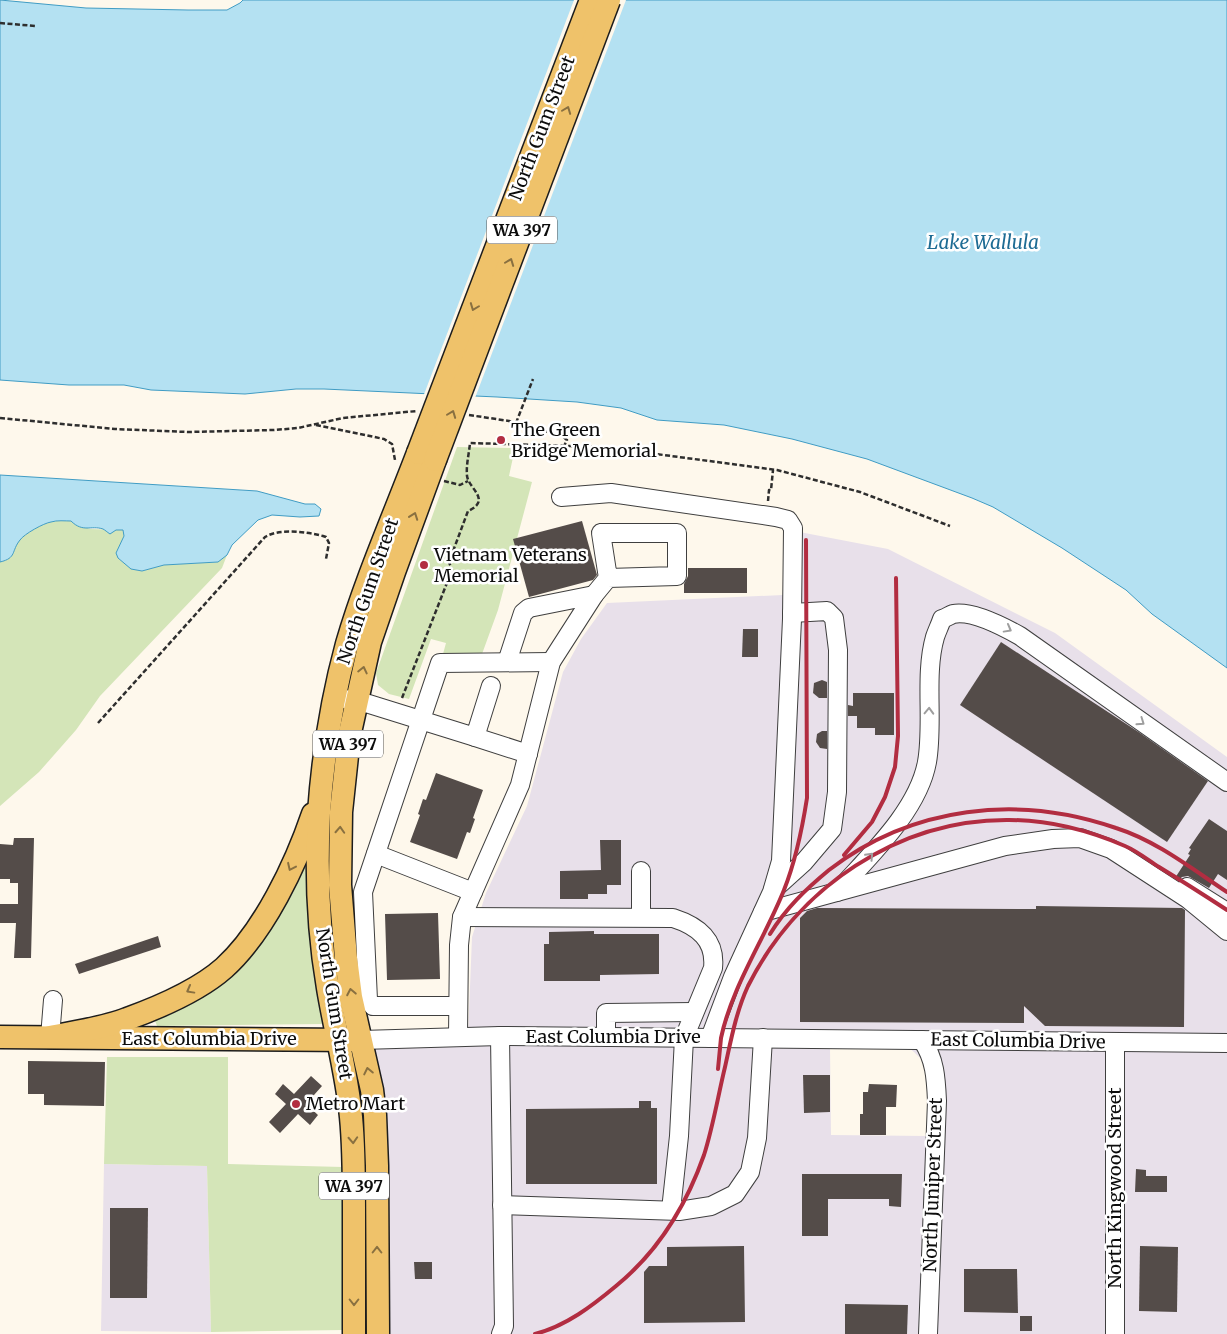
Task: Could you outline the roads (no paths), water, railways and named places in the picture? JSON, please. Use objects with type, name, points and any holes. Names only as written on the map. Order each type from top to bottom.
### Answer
[{"type":"main road","name":"North Gum Street","points":[[378,1334],[376,1140],[372,1090],[318,838],[327,738],[368,650],[591,0]]},
{"type":"main road","name":"North Gum Street","points":[[431,464],[609,0]]},
{"type":"main road","name":"North Gum Street","points":[[346,699],[348,746],[342,795],[340,836],[329,892],[324,962],[348,1094],[353,1142],[354,1334]]},
{"type":"main road","points":[[50,1037],[126,1020],[194,989],[223,969],[243,949],[263,920],[284,882],[308,830],[321,789]]},
{"type":"main road","name":"East Columbia Drive","points":[[0,1037],[361,1040]]},
{"type":"street","points":[[561,497],[611,493],[788,520],[793,528],[792,613],[782,852],[772,892],[733,977],[710,1038]]},
{"type":"street","points":[[458,1036],[459,945],[462,917],[517,793],[551,662],[594,595],[608,578],[601,533],[677,534],[677,576],[608,578]]},
{"type":"street","points":[[507,662],[523,613],[529,608],[594,595]]},
{"type":"street","points":[[772,892],[804,862],[832,829],[837,792],[838,650],[834,618],[827,611],[792,613]]},
{"type":"street","points":[[837,892],[891,833],[920,783],[927,762],[931,665],[935,637],[942,619],[954,614],[972,616],[996,623],[1020,636],[1227,782]]},
{"type":"street","points":[[458,1006],[373,1006],[368,1000],[363,892],[440,663],[551,662]]},
{"type":"street","points":[[475,737],[491,686]]},
{"type":"street","points":[[346,699],[422,720],[528,754]]},
{"type":"street","points":[[763,912],[1005,846],[1053,839],[1080,838],[1112,844],[1132,852],[1227,912]]},
{"type":"street","points":[[1080,838],[1111,849],[1188,899],[1227,930]]},
{"type":"street","points":[[376,854],[473,892]]},
{"type":"street","points":[[641,871],[641,917]]},
{"type":"street","points":[[329,892],[363,892]]},
{"type":"street","points":[[462,917],[673,918],[686,922],[696,928],[711,944],[714,959],[712,968],[684,1038],[679,1136],[671,1210]]},
{"type":"street","points":[[50,1037],[53,1000]]},
{"type":"street","points":[[606,1037],[606,1013],[694,1012]]},
{"type":"street","points":[[500,1036],[504,1326],[501,1334]]},
{"type":"street","name":"East Columbia Drive","points":[[361,1040],[500,1036],[1227,1042]]},
{"type":"street","points":[[502,1205],[671,1210],[712,1206],[735,1194],[750,1172],[757,1138],[763,1038]]},
{"type":"street","name":"North Juniper Street","points":[[922,1040],[932,1059],[938,1100],[928,1334]]},
{"type":"street","name":"North Kingwood Street","points":[[1115,1042],[1115,1334]]},
{"type":"water","name":"Lake Wallula","points":[[0,0],[86,8],[227,10],[243,0],[1227,0],[1227,668],[1152,614],[1126,590],[1062,548],[993,507],[867,459],[792,439],[724,425],[657,420],[621,408],[577,402],[324,389],[296,389],[245,394],[151,390],[124,385],[69,385],[0,380]]},
{"type":"water","points":[[0,475],[257,491],[305,504],[315,504],[321,509],[319,516],[272,515],[258,520],[232,545],[227,555],[218,562],[164,565],[142,571],[131,569],[118,558],[116,553],[124,536],[123,530],[116,530],[110,534],[99,528],[79,527],[71,521],[53,521],[22,538],[11,556],[0,562]]},
{"type":"railway","points":[[718,1069],[721,1038],[726,1019],[740,982],[784,890],[801,833],[807,798],[806,540]]},
{"type":"railway","points":[[844,855],[872,822],[885,797],[895,767],[898,736],[896,578]]},
{"type":"railway","points":[[770,934],[804,892],[829,870],[861,848],[895,832],[930,820],[967,812],[1004,809],[1041,811],[1079,817],[1116,828],[1160,848],[1227,892]]},
{"type":"railway","points":[[535,1334],[568,1321],[588,1308],[631,1272],[658,1243],[680,1210],[704,1155],[734,1026],[748,986],[769,951],[794,919],[823,890],[855,866],[891,846],[928,832],[968,823],[1009,820],[1039,822],[1083,831],[1129,848],[1227,910]]},
{"type":"place","name":"The Green Bridge Memorial","points":[[501,440]]},
{"type":"place","name":"Vietnam Veterans Memorial","points":[[424,565]]},
{"type":"place","name":"Metro Mart","points":[[296,1104]]}]
